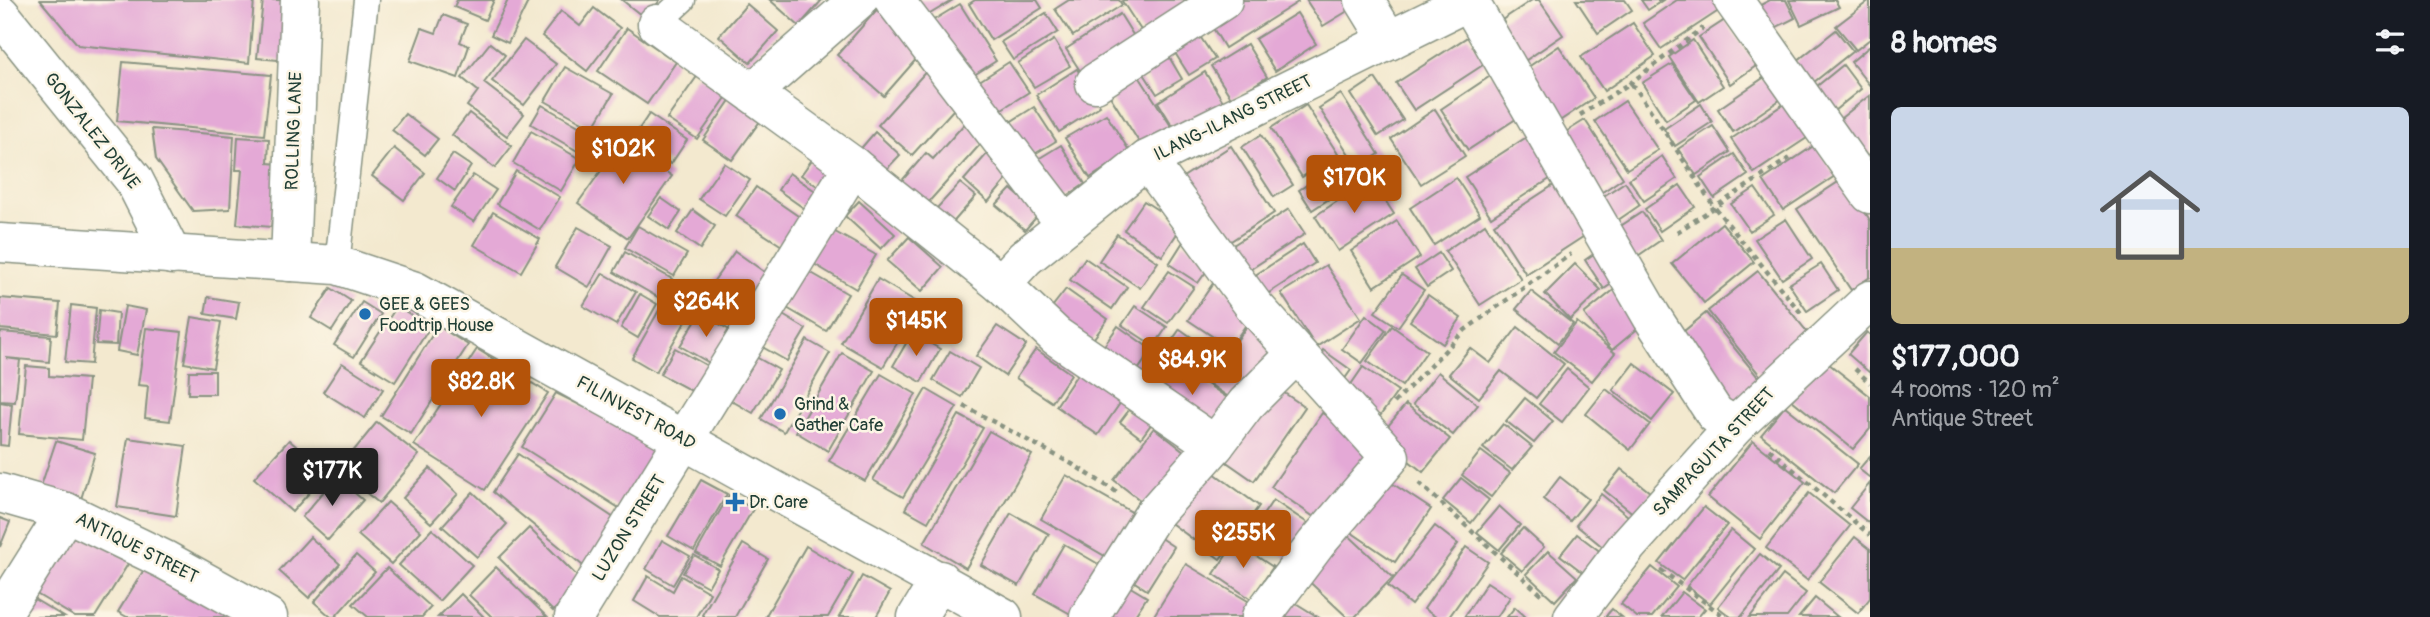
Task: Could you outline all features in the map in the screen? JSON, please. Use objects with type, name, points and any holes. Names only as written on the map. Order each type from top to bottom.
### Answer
[{"type":"street","name":"ROLLING LANE","points":[[290,262],[300,0]]},
{"type":"street","points":[[753,92],[858,0]]},
{"type":"street","points":[[894,0],[1066,225]]},
{"type":"street","points":[[1095,83],[1223,0]]},
{"type":"street","points":[[1364,0],[1388,41]]},
{"type":"street","points":[[1470,1],[1601,234],[1715,414],[1735,426]]},
{"type":"street","name":"ILANG-ILANG STREET","points":[[1001,284],[1025,258],[1147,160],[1470,1]]},
{"type":"street","points":[[1735,2],[1870,194]]},
{"type":"street","points":[[670,12],[753,92],[853,166],[1001,284],[1056,336],[1215,445]]},
{"type":"street","name":"GONZALEZ DRIVE","points":[[0,15],[134,180],[172,255]]},
{"type":"street","points":[[1147,160],[1254,306],[1379,446],[1316,544],[1261,617]]},
{"type":"street","points":[[684,439],[853,166]]},
{"type":"street","name":"FILINVEST ROAD","points":[[0,243],[337,265],[415,291],[1003,617]]},
{"type":"street","name":"SAMPAGUITA STREET","points":[[1559,608],[1628,545],[1735,426],[1870,300]]},
{"type":"street","points":[[1089,617],[1153,515],[1215,445],[1246,404],[1296,354]]},
{"type":"street","name":"LUZON STREET","points":[[574,617],[684,439]]},
{"type":"street","name":"ANTIQUE STREET","points":[[0,493],[66,512],[165,560],[265,616]]},
{"type":"street","points":[[0,617],[66,512]]},
{"type":"street","points":[[917,617],[940,580]]},
{"type":"lane","points":[[337,265],[366,0]]},
{"type":"path","points":[[1545,136],[1629,84],[1735,2]]},
{"type":"path","points":[[1629,84],[1634,87],[1715,208],[1824,341],[1870,383]]},
{"type":"path","points":[[1677,232],[1827,133]]},
{"type":"path","points":[[1559,608],[1379,446],[1394,402],[1465,330],[1601,234]]},
{"type":"path","points":[[964,405],[1072,464],[1153,515]]},
{"type":"path","points":[[1735,426],[1754,436],[1870,535]]},
{"type":"path","points":[[1628,545],[1725,617]]},
{"type":"building","points":[[40,0],[254,0],[249,63],[78,45]]},
{"type":"building","points":[[263,0],[295,0],[288,61],[257,58]]},
{"type":"building","points":[[457,0],[494,0],[485,20],[454,7]]},
{"type":"building","points":[[508,0],[529,0],[508,43],[491,35]]},
{"type":"building","points":[[622,0],[660,0],[646,19]]},
{"type":"building","points":[[770,0],[822,0],[799,26]]},
{"type":"building","points":[[907,0],[953,0],[920,20]]},
{"type":"building","points":[[975,0],[1037,0],[1042,8],[991,40],[969,4]]},
{"type":"building","points":[[1069,0],[1119,0],[1122,5],[1073,36],[1055,9]]},
{"type":"building","points":[[1123,0],[1207,0],[1146,38],[1122,1]]},
{"type":"building","points":[[1236,0],[1298,2],[1225,48],[1207,18]]},
{"type":"building","points":[[1306,0],[1345,0],[1351,9],[1323,26]]},
{"type":"building","points":[[1532,0],[1539,0],[1563,35],[1516,67],[1490,28]]},
{"type":"building","points":[[1576,0],[1625,0],[1632,10],[1598,33]]},
{"type":"building","points":[[1641,0],[1663,0],[1648,10]]},
{"type":"building","points":[[1677,0],[1713,0],[1720,10],[1661,49],[1643,23]]},
{"type":"building","points":[[1770,0],[1786,0],[1795,18],[1763,34],[1751,10]]},
{"type":"building","points":[[1789,0],[1835,0],[1839,7],[1801,25]]},
{"type":"building","points":[[1870,0],[1870,39],[1856,50],[1836,26]]},
{"type":"building","points":[[747,4],[778,31],[750,63],[719,36]]},
{"type":"building","points":[[960,4],[996,61],[963,82],[927,24]]},
{"type":"building","points":[[880,6],[926,48],[884,96],[837,55]]},
{"type":"building","points":[[594,8],[620,28],[587,71],[542,36],[561,11],[580,26]]},
{"type":"building","points":[[1046,13],[1058,32],[1013,60],[1001,42]]},
{"type":"building","points":[[1297,13],[1316,44],[1275,71],[1255,39]]},
{"type":"building","points":[[1120,14],[1140,46],[1086,80],[1066,49]]},
{"type":"building","points":[[443,15],[467,24],[460,42],[469,46],[458,78],[410,61],[422,28],[436,33]]},
{"type":"building","points":[[1725,20],[1756,66],[1730,84],[1699,37]]},
{"type":"building","points":[[1633,23],[1655,56],[1604,91],[1581,57]]},
{"type":"building","points":[[627,28],[676,62],[647,104],[598,71]]},
{"type":"building","points":[[1195,29],[1215,59],[1189,75],[1170,45]]},
{"type":"building","points":[[1836,30],[1853,51],[1804,90],[1787,69]]},
{"type":"building","points":[[1469,36],[1486,63],[1414,110],[1396,83]]},
{"type":"building","points":[[524,40],[556,64],[524,105],[492,81]]},
{"type":"building","points":[[1054,40],[1070,66],[1034,87],[1018,63]]},
{"type":"building","points":[[1693,40],[1723,86],[1699,102],[1669,57]]},
{"type":"building","points":[[490,43],[505,55],[484,83],[524,114],[507,136],[467,106],[478,91],[462,78]]},
{"type":"building","points":[[1247,44],[1267,77],[1232,99],[1211,66]]},
{"type":"building","points":[[1559,46],[1594,98],[1552,126],[1518,74]]},
{"type":"building","points":[[1870,46],[1870,86],[1851,62]]},
{"type":"building","points":[[1165,50],[1182,79],[1157,94],[1139,66]]},
{"type":"building","points":[[123,62],[271,75],[264,135],[117,121]]},
{"type":"building","points":[[1009,62],[1029,92],[989,117],[970,87]]},
{"type":"building","points":[[1672,64],[1696,100],[1666,120],[1642,83]]},
{"type":"building","points":[[1843,65],[1861,89],[1824,119],[1805,96]]},
{"type":"building","points":[[565,67],[613,94],[593,128],[545,101]]},
{"type":"building","points":[[930,67],[964,98],[912,155],[878,125]]},
{"type":"building","points":[[1077,69],[1100,106],[1059,132],[1036,95]]},
{"type":"building","points":[[1135,70],[1171,126],[1141,145],[1105,88]]},
{"type":"building","points":[[1205,72],[1224,103],[1177,133],[1158,102]]},
{"type":"building","points":[[1772,72],[1787,95],[1733,132],[1718,109]]},
{"type":"building","points":[[1495,73],[1522,115],[1468,150],[1441,109]]},
{"type":"building","points":[[698,75],[728,95],[697,139],[667,119]]},
{"type":"building","points":[[1375,78],[1403,120],[1378,136],[1351,94]]},
{"type":"building","points":[[1341,94],[1379,154],[1358,168],[1319,108]]},
{"type":"building","points":[[1870,95],[1870,154],[1860,162],[1831,126]]},
{"type":"building","points":[[733,96],[763,117],[732,160],[703,140]]},
{"type":"building","points":[[1793,98],[1816,132],[1754,173],[1731,139]]},
{"type":"building","points":[[1625,101],[1658,150],[1627,169],[1595,121]]},
{"type":"building","points":[[1701,104],[1712,122],[1675,146],[1664,129]]},
{"type":"building","points":[[542,105],[598,137],[586,156],[531,124]]},
{"type":"building","points":[[1306,105],[1338,154],[1302,177],[1271,128]]},
{"type":"building","points":[[1034,107],[1056,141],[1028,158],[1007,124]]},
{"type":"building","points":[[1435,109],[1465,156],[1421,184],[1391,139]]},
{"type":"building","points":[[469,113],[512,146],[495,168],[452,135]]},
{"type":"building","points":[[405,114],[438,139],[425,155],[392,130]]},
{"type":"building","points":[[649,114],[687,140],[671,164],[633,138]]},
{"type":"building","points":[[1106,114],[1130,152],[1090,178],[1065,138]]},
{"type":"building","points":[[1585,120],[1623,178],[1592,199],[1553,140]]},
{"type":"building","points":[[966,122],[985,139],[917,215],[892,192],[926,153],[933,159]]},
{"type":"building","points":[[1713,126],[1730,152],[1696,175],[1678,149]]},
{"type":"building","points":[[152,129],[234,136],[230,209],[193,211],[156,159]]},
{"type":"building","points":[[531,131],[580,159],[561,191],[513,163]]},
{"type":"building","points":[[875,132],[900,155],[881,175],[857,153]]},
{"type":"building","points":[[610,133],[672,176],[628,238],[578,203],[603,168],[591,160]]},
{"type":"building","points":[[1533,133],[1559,173],[1491,217],[1465,177]]},
{"type":"building","points":[[1261,135],[1293,185],[1274,197],[1242,147]]},
{"type":"building","points":[[238,137],[269,139],[268,163],[278,164],[271,227],[237,224],[242,170],[236,170]]},
{"type":"building","points":[[1061,145],[1085,184],[1055,204],[1030,164]]},
{"type":"building","points":[[1815,145],[1835,176],[1783,210],[1763,180]]},
{"type":"building","points":[[1231,146],[1274,213],[1220,248],[1177,181]]},
{"type":"building","points":[[394,148],[425,173],[404,200],[372,176]]},
{"type":"building","points":[[819,150],[843,167],[826,192],[801,175]]},
{"type":"building","points":[[453,154],[471,166],[455,191],[437,178]]},
{"type":"building","points":[[987,154],[1010,176],[988,202],[964,180]]},
{"type":"building","points":[[1734,154],[1748,175],[1714,198],[1700,177]]},
{"type":"building","points":[[1662,156],[1677,179],[1644,201],[1629,179]]},
{"type":"building","points":[[1342,162],[1355,182],[1312,210],[1299,190]]},
{"type":"building","points":[[724,163],[750,180],[725,216],[699,199]]},
{"type":"building","points":[[516,171],[560,197],[540,230],[497,204]]},
{"type":"building","points":[[789,173],[827,199],[815,216],[778,190]]},
{"type":"building","points":[[473,175],[496,190],[474,222],[451,207]]},
{"type":"building","points":[[1456,178],[1480,215],[1434,245],[1410,208]]},
{"type":"building","points":[[1371,179],[1394,214],[1338,251],[1315,216]]},
{"type":"building","points":[[1843,179],[1870,220],[1870,277],[1851,290],[1797,209]]},
{"type":"building","points":[[1560,181],[1592,231],[1526,274],[1494,224]]},
{"type":"building","points":[[1625,182],[1640,205],[1605,229],[1590,205]]},
{"type":"building","points":[[960,183],[976,196],[942,235],[925,221]]},
{"type":"building","points":[[1680,185],[1695,207],[1660,231],[1645,209]]},
{"type":"building","points":[[756,187],[801,218],[782,246],[736,216]]},
{"type":"building","points":[[1755,188],[1774,215],[1750,231],[1731,204]]},
{"type":"building","points":[[1011,189],[1039,214],[1025,230],[996,205]]},
{"type":"building","points":[[661,198],[681,212],[669,230],[648,216]]},
{"type":"building","points":[[859,201],[895,234],[881,249],[845,216]]},
{"type":"building","points":[[1144,201],[1182,226],[1162,256],[1124,230]]},
{"type":"building","points":[[1289,209],[1305,234],[1243,274],[1227,249]]},
{"type":"building","points":[[693,210],[715,226],[700,249],[677,233]]},
{"type":"building","points":[[493,212],[540,239],[521,272],[474,245]]},
{"type":"building","points":[[1642,212],[1661,240],[1626,264],[1607,235]]},
{"type":"building","points":[[1786,219],[1812,259],[1782,279],[1755,239]]},
{"type":"building","points":[[1397,221],[1420,257],[1374,287],[1351,251]]},
{"type":"building","points":[[1722,223],[1754,262],[1704,303],[1672,264]]},
{"type":"building","points":[[1485,224],[1521,279],[1480,305],[1445,251]]},
{"type":"building","points":[[638,226],[687,254],[674,276],[625,248]]},
{"type":"building","points":[[578,227],[612,246],[589,287],[555,267]]},
{"type":"building","points":[[828,228],[876,255],[856,289],[809,261]]},
{"type":"building","points":[[1117,234],[1158,262],[1140,288],[1099,261]]},
{"type":"building","points":[[909,237],[943,267],[922,291],[887,261]]},
{"type":"building","points":[[1183,242],[1213,262],[1198,283],[1169,264]]},
{"type":"building","points":[[1303,244],[1315,263],[1255,302],[1243,283]]},
{"type":"building","points":[[1601,249],[1620,278],[1604,289],[1585,260]]},
{"type":"building","points":[[735,251],[770,276],[742,317],[706,292]]},
{"type":"building","points":[[625,252],[672,279],[661,299],[614,272]]},
{"type":"building","points":[[1439,253],[1451,271],[1427,287],[1415,269]]},
{"type":"building","points":[[1085,258],[1127,287],[1112,309],[1070,280]]},
{"type":"building","points":[[1575,264],[1601,290],[1570,320],[1545,294]]},
{"type":"building","points":[[1821,264],[1838,290],[1807,311],[1789,284]]},
{"type":"building","points":[[1326,265],[1361,318],[1316,347],[1281,293]]},
{"type":"building","points":[[801,267],[848,294],[826,331],[780,304]]},
{"type":"building","points":[[1169,271],[1194,287],[1168,323],[1144,307]]},
{"type":"building","points":[[1758,271],[1813,339],[1763,379],[1708,311]]},
{"type":"building","points":[[603,273],[636,292],[616,325],[583,306]]},
{"type":"building","points":[[1402,275],[1424,290],[1398,327],[1375,312]]},
{"type":"building","points":[[878,279],[920,304],[883,367],[841,343]]},
{"type":"building","points":[[1214,282],[1256,310],[1230,348],[1188,320]]},
{"type":"building","points":[[1620,285],[1648,320],[1612,350],[1584,314]]},
{"type":"building","points":[[331,288],[351,301],[332,331],[311,318]]},
{"type":"building","points":[[1066,289],[1108,319],[1091,342],[1049,311]]},
{"type":"building","points":[[1531,291],[1573,324],[1558,343],[1516,309]]},
{"type":"building","points":[[640,294],[657,304],[638,338],[621,328]]},
{"type":"building","points":[[1428,295],[1461,318],[1443,344],[1410,321]]},
{"type":"building","points":[[208,297],[239,302],[236,319],[205,314]]},
{"type":"building","points":[[0,298],[60,303],[57,334],[0,329]]},
{"type":"building","points":[[362,302],[381,314],[354,357],[334,345]]},
{"type":"building","points":[[71,305],[96,308],[91,364],[65,362]]},
{"type":"building","points":[[662,305],[687,319],[656,372],[632,358]]},
{"type":"building","points":[[125,306],[146,310],[137,355],[117,351]]},
{"type":"building","points":[[397,306],[430,327],[395,382],[361,361]]},
{"type":"building","points":[[1135,306],[1167,327],[1154,346],[1122,325]]},
{"type":"building","points":[[99,310],[118,313],[116,345],[96,344]]},
{"type":"building","points":[[776,311],[806,329],[787,361],[757,344]]},
{"type":"building","points":[[700,313],[733,332],[713,365],[680,346]]},
{"type":"building","points":[[1706,313],[1762,382],[1727,410],[1672,341]]},
{"type":"building","points":[[1366,315],[1386,330],[1362,363],[1342,349]]},
{"type":"building","points":[[192,317],[221,322],[213,368],[184,363]]},
{"type":"building","points":[[1577,322],[1615,353],[1592,381],[1554,352]]},
{"type":"building","points":[[1249,323],[1280,344],[1239,404],[1208,383]]},
{"type":"building","points":[[438,326],[468,345],[411,434],[381,416]]},
{"type":"building","points":[[997,326],[1026,345],[1005,376],[976,356]]},
{"type":"building","points":[[1118,326],[1152,350],[1133,377],[1099,353]]},
{"type":"building","points":[[1392,326],[1427,351],[1402,386],[1367,361]]},
{"type":"building","points":[[1518,327],[1564,364],[1536,398],[1501,371],[1479,398],[1449,374],[1470,348],[1490,363]]},
{"type":"building","points":[[146,328],[182,332],[170,421],[145,418],[148,386],[138,385]]},
{"type":"building","points":[[1180,329],[1207,348],[1192,370],[1164,352]]},
{"type":"building","points":[[0,332],[51,336],[49,362],[6,358],[20,360],[15,402],[0,401]]},
{"type":"building","points":[[1867,332],[1870,335],[1870,373],[1848,354]]},
{"type":"building","points":[[912,333],[940,349],[921,382],[893,366]]},
{"type":"building","points":[[807,340],[830,353],[784,432],[761,419]]},
{"type":"building","points":[[675,348],[711,368],[697,394],[660,374]]},
{"type":"building","points":[[477,349],[548,393],[485,490],[414,445]]},
{"type":"building","points":[[1036,349],[1071,374],[1052,402],[1016,378]]},
{"type":"building","points":[[1323,350],[1351,370],[1339,387],[1311,367]]},
{"type":"building","points":[[950,351],[979,368],[962,397],[933,380]]},
{"type":"building","points":[[749,353],[779,370],[753,413],[723,396]]},
{"type":"building","points":[[842,353],[874,371],[828,451],[796,432]]},
{"type":"building","points":[[1168,357],[1239,406],[1217,438],[1146,389]]},
{"type":"building","points":[[1824,360],[1870,396],[1870,429],[1853,449],[1792,400]]},
{"type":"building","points":[[342,363],[383,389],[365,418],[323,392]]},
{"type":"building","points":[[1634,363],[1674,394],[1652,421],[1613,390]]},
{"type":"building","points":[[26,366],[49,368],[49,376],[88,379],[82,440],[19,434]]},
{"type":"building","points":[[1363,367],[1398,391],[1375,423],[1341,399]]},
{"type":"building","points":[[1567,369],[1589,387],[1562,422],[1539,404]]},
{"type":"building","points":[[1080,370],[1123,399],[1098,435],[1056,406]]},
{"type":"building","points":[[189,371],[215,371],[215,394],[188,394]]},
{"type":"building","points":[[1438,372],[1478,405],[1453,435],[1413,404]]},
{"type":"building","points":[[881,374],[916,394],[865,481],[829,461]]},
{"type":"building","points":[[1268,382],[1305,407],[1254,481],[1218,456]]},
{"type":"building","points":[[926,389],[957,407],[903,497],[873,480]]},
{"type":"building","points":[[1606,389],[1650,424],[1630,450],[1586,414]]},
{"type":"building","points":[[556,393],[672,451],[632,516],[522,447]]},
{"type":"building","points":[[1139,397],[1160,412],[1141,438],[1120,422]]},
{"type":"building","points":[[1525,398],[1553,421],[1534,443],[1506,421]]},
{"type":"building","points":[[0,402],[12,404],[8,446],[0,445]]},
{"type":"building","points":[[1406,404],[1450,439],[1423,472],[1379,437]]},
{"type":"building","points":[[1785,406],[1858,464],[1834,493],[1761,435]]},
{"type":"building","points":[[1322,413],[1375,448],[1324,524],[1271,487]]},
{"type":"building","points":[[959,415],[983,428],[928,522],[905,509]]},
{"type":"building","points":[[377,422],[419,455],[379,503],[338,470]]},
{"type":"building","points":[[1503,424],[1532,447],[1512,470],[1483,448]]},
{"type":"building","points":[[1154,428],[1189,455],[1149,507],[1114,480]]},
{"type":"building","points":[[989,431],[1032,455],[966,568],[924,543]]},
{"type":"building","points":[[128,438],[186,446],[176,516],[117,507]]},
{"type":"building","points":[[289,440],[327,473],[292,512],[254,478]]},
{"type":"building","points":[[56,441],[95,453],[81,499],[41,486]]},
{"type":"building","points":[[1753,441],[1805,482],[1760,539],[1708,497]]},
{"type":"building","points":[[1481,451],[1510,473],[1491,497],[1462,475]]},
{"type":"building","points":[[518,454],[626,526],[593,574],[493,492]]},
{"type":"building","points":[[1870,456],[1870,478],[1859,469]]},
{"type":"building","points":[[1203,465],[1259,506],[1220,559],[1164,518]]},
{"type":"building","points":[[430,468],[458,494],[431,523],[403,498]]},
{"type":"building","points":[[1621,469],[1651,493],[1634,514],[1604,490]]},
{"type":"building","points":[[1066,475],[1142,518],[1117,563],[1041,519]]},
{"type":"building","points":[[1381,476],[1431,509],[1395,562],[1345,528]]},
{"type":"building","points":[[336,477],[363,500],[328,540],[302,517]]},
{"type":"building","points":[[1560,477],[1588,499],[1570,521],[1543,499]]},
{"type":"building","points":[[1461,478],[1489,500],[1471,523],[1443,500]]},
{"type":"building","points":[[701,480],[727,494],[694,551],[668,536]]},
{"type":"building","points":[[1870,483],[1870,524],[1850,508]]},
{"type":"building","points":[[473,492],[507,524],[477,557],[442,526]]},
{"type":"building","points":[[1809,493],[1850,526],[1807,580],[1766,548]]},
{"type":"building","points":[[1601,494],[1634,521],[1609,552],[1576,525]]},
{"type":"building","points":[[729,495],[753,509],[720,566],[696,553]]},
{"type":"building","points":[[1273,500],[1315,528],[1292,562],[1251,533]]},
{"type":"building","points":[[388,502],[421,531],[391,564],[358,535]]},
{"type":"building","points":[[1499,506],[1520,525],[1499,550],[1477,532]]},
{"type":"building","points":[[1704,507],[1727,525],[1682,580],[1659,563]]},
{"type":"building","points":[[1011,513],[1049,534],[1019,586],[981,565]]},
{"type":"building","points":[[0,518],[10,522],[0,547]]},
{"type":"building","points":[[77,522],[133,556],[95,617],[75,617],[33,592]]},
{"type":"building","points":[[1435,526],[1458,544],[1411,605],[1388,586]]},
{"type":"building","points":[[529,528],[583,582],[553,611],[499,558]]},
{"type":"building","points":[[1523,528],[1544,547],[1522,571],[1501,553]]},
{"type":"building","points":[[432,529],[472,565],[439,601],[399,565]]},
{"type":"building","points":[[1342,529],[1393,577],[1355,617],[1347,617],[1300,573]]},
{"type":"building","points":[[1148,530],[1174,547],[1147,590],[1121,573]]},
{"type":"building","points":[[1731,530],[1754,549],[1710,604],[1687,586]]},
{"type":"building","points":[[1577,534],[1602,553],[1585,574],[1560,555]]},
{"type":"building","points":[[310,537],[340,564],[309,598],[279,571]]},
{"type":"building","points":[[1855,537],[1870,549],[1870,598],[1858,613],[1819,582]]},
{"type":"building","points":[[662,540],[690,556],[673,585],[646,569]]},
{"type":"building","points":[[1235,542],[1273,567],[1251,599],[1214,574]]},
{"type":"building","points":[[743,544],[768,559],[735,617],[705,617],[702,615]]},
{"type":"building","points":[[1064,544],[1107,569],[1076,617],[1035,594]]},
{"type":"building","points":[[806,546],[853,574],[828,617],[765,617]]},
{"type":"building","points":[[1466,547],[1488,562],[1449,617],[1436,617],[1424,609]]},
{"type":"building","points":[[1548,551],[1577,577],[1555,601],[1526,574]]},
{"type":"building","points":[[1760,554],[1779,570],[1741,617],[1731,617],[1718,607]]},
{"type":"building","points":[[356,555],[375,572],[335,617],[331,617],[314,602]]},
{"type":"building","points":[[694,555],[718,569],[708,587],[683,573]]},
{"type":"building","points":[[150,560],[238,617],[127,617],[118,612]]},
{"type":"building","points":[[1186,564],[1258,607],[1252,617],[1153,617]]},
{"type":"building","points":[[496,567],[547,617],[492,617],[469,595]]},
{"type":"building","points":[[1652,567],[1677,587],[1652,617],[1637,617],[1621,604]]},
{"type":"building","points":[[387,568],[431,607],[422,617],[368,617],[353,604]]},
{"type":"building","points":[[1783,575],[1806,593],[1787,617],[1750,617]]},
{"type":"building","points":[[648,576],[673,591],[681,576],[710,593],[696,617],[660,617],[634,601]]},
{"type":"building","points":[[862,576],[890,592],[876,617],[839,617]]},
{"type":"building","points":[[1117,579],[1147,597],[1134,617],[1093,617]]},
{"type":"building","points":[[1487,582],[1510,597],[1497,617],[1464,617]]},
{"type":"building","points":[[1682,592],[1705,609],[1698,617],[1662,617]]},
{"type":"building","points":[[461,594],[484,617],[438,617]]},
{"type":"building","points":[[1286,597],[1318,617],[1274,617]]},
{"type":"building","points":[[1815,598],[1838,617],[1799,617]]},
{"type":"building","points":[[34,599],[64,617],[22,617]]},
{"type":"building","points":[[1515,607],[1526,617],[1507,617]]},
{"type":"building","points":[[1612,609],[1622,617],[1605,617]]},
{"type":"place","name":"GEE & GEES Foodtrip House","points":[[365,314]]},
{"type":"place","name":"Grind & Gather Cafe","points":[[780,414]]},
{"type":"place","name":"Dr. Care","points":[[735,502]]}]
